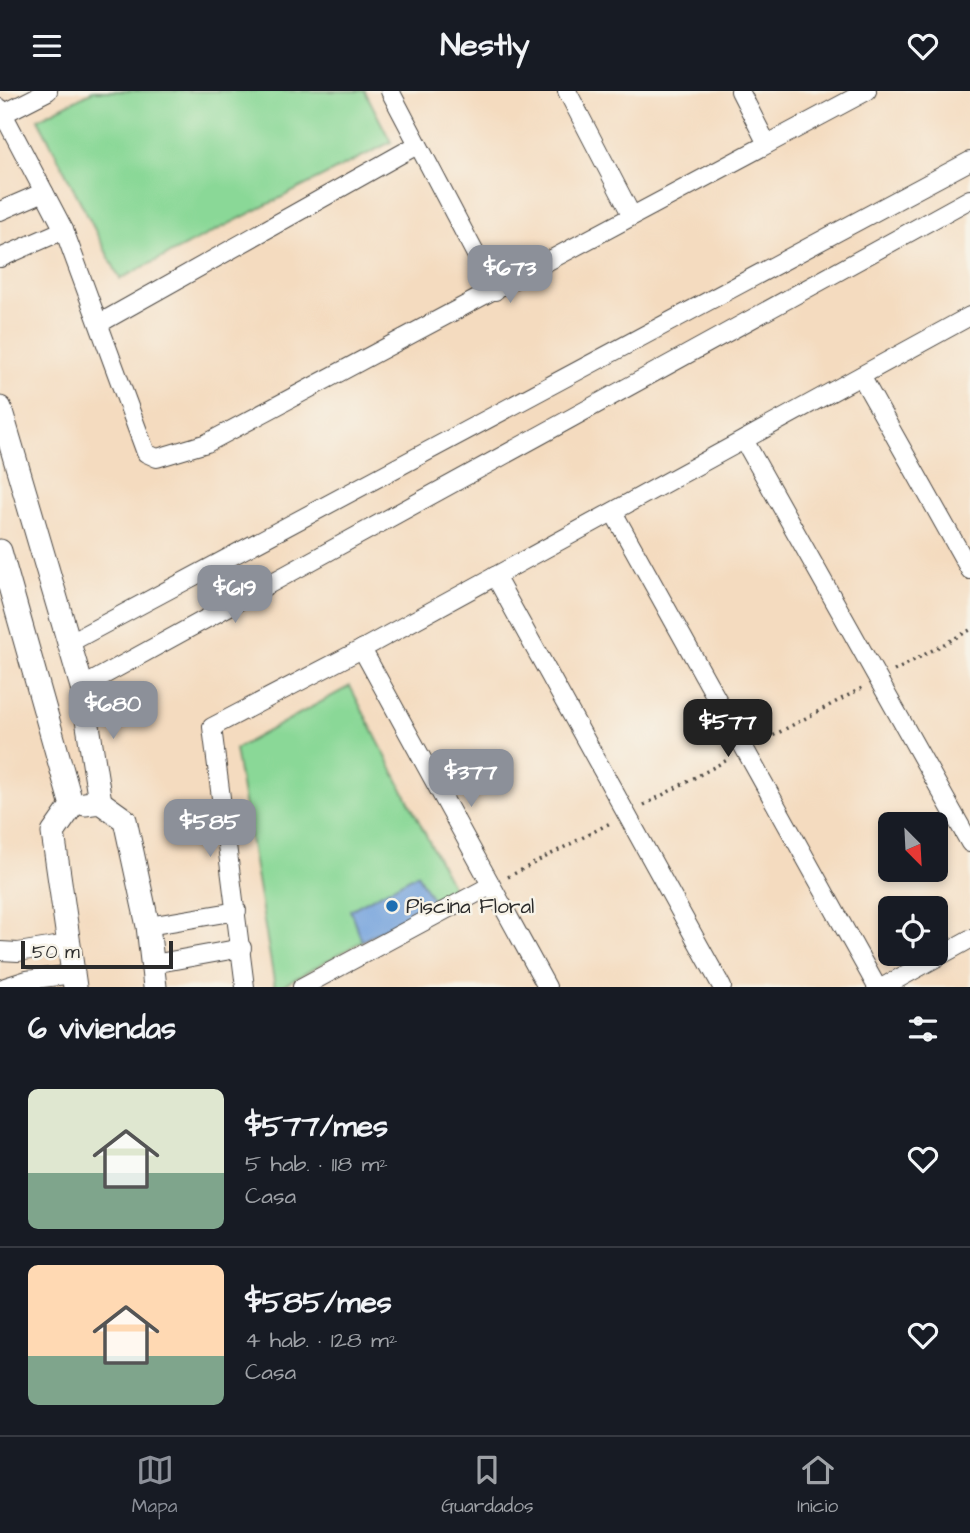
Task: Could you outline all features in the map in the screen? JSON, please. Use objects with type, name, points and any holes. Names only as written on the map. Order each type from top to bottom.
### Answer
[{"type":"street","points":[[48,91],[2,111],[64,230],[146,453],[157,459],[207,443],[867,91]]},
{"type":"street","points":[[390,91],[495,291]]},
{"type":"street","points":[[567,91],[632,216]]},
{"type":"street","points":[[740,91],[767,144]]},
{"type":"street","points":[[100,323],[417,145]]},
{"type":"street","points":[[69,643],[970,160]]},
{"type":"street","points":[[0,211],[44,192]]},
{"type":"street","points":[[82,687],[970,199]]},
{"type":"street","points":[[0,258],[64,230]]},
{"type":"street","points":[[245,987],[212,727],[362,649],[970,316]]},
{"type":"street","points":[[861,376],[970,570]]},
{"type":"street","points":[[0,408],[82,687],[100,802]]},
{"type":"street","points":[[744,440],[970,843]]},
{"type":"street","points":[[613,512],[877,987]]},
{"type":"street","points":[[0,551],[72,806]]},
{"type":"street","points":[[495,576],[722,987]]},
{"type":"street","points":[[362,649],[547,987]]},
{"type":"street","points":[[5,987],[27,980],[74,981],[54,833],[72,806],[100,802],[125,820],[148,926],[155,987]]},
{"type":"street","points":[[302,987],[490,886]]},
{"type":"street","points":[[148,926],[237,911]]},
{"type":"street","points":[[883,987],[970,939]]},
{"type":"street","points":[[0,951],[18,952],[68,944]]},
{"type":"street","points":[[153,964],[242,948]]},
{"type":"green space","points":[[93,91],[365,91],[391,142],[120,279],[38,119]]},
{"type":"green space","points":[[350,686],[454,890],[280,987],[275,987],[235,749]]},
{"type":"water","name":"Piscina Floral","points":[[417,874],[433,901],[362,941],[350,910]]},
{"type":"place","name":"Piscina Floral","points":[[392,906]]}]
